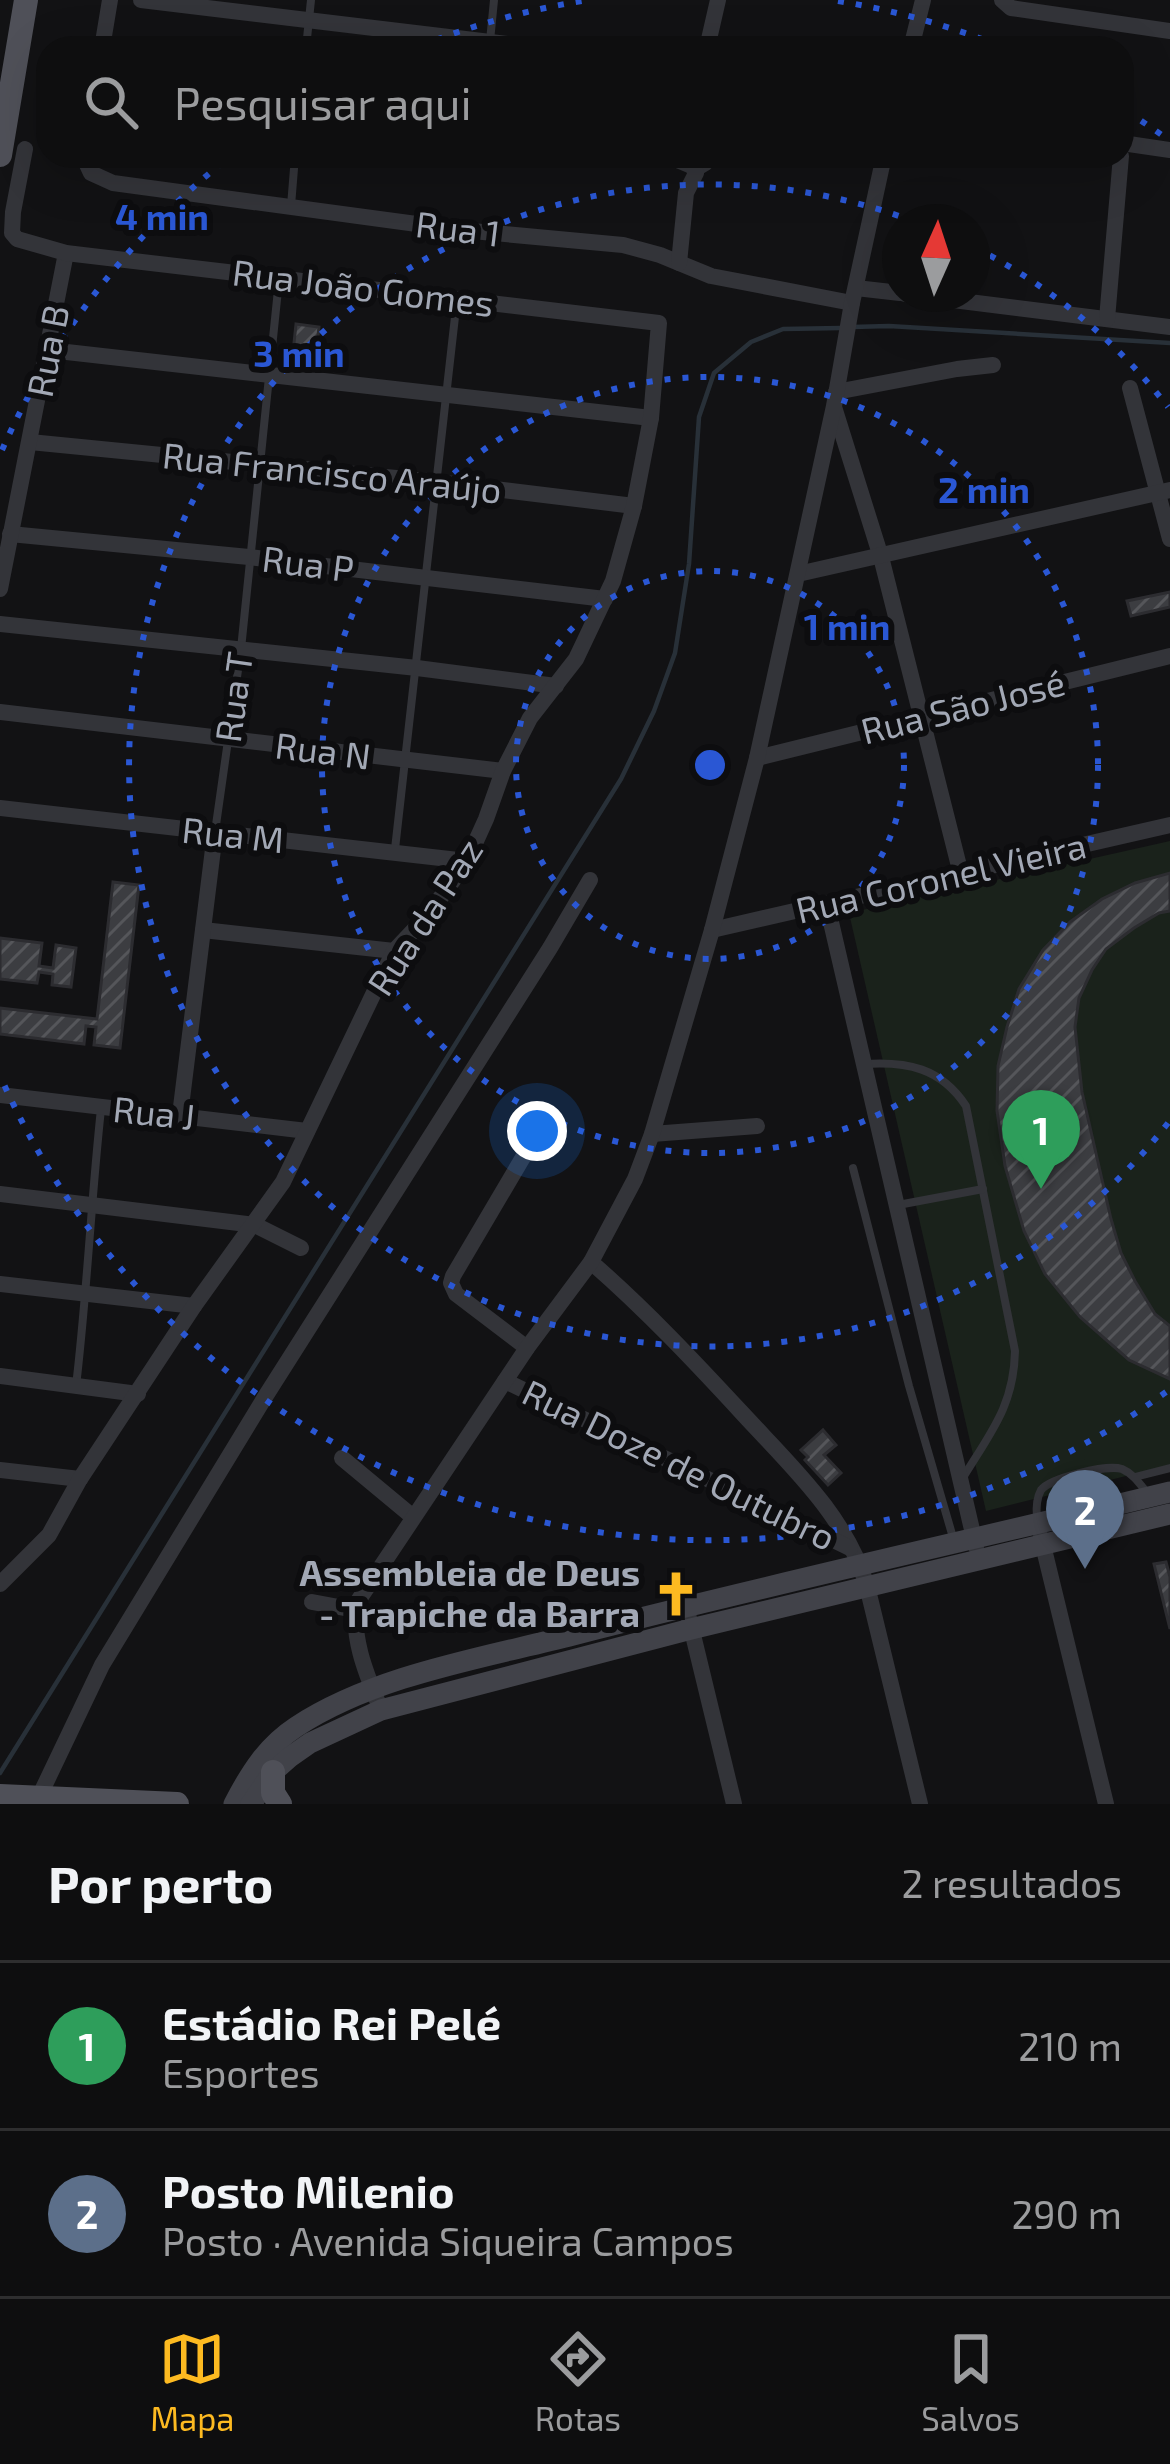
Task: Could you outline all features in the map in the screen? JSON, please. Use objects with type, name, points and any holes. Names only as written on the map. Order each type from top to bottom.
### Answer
[{"type":"main road","points":[[9,150],[26,0]]},
{"type":"main road","points":[[234,1804],[261,1757],[279,1739],[300,1724],[377,1699],[856,1556],[970,1547],[1040,1535],[1146,1503],[1170,1514]]},
{"type":"main road","points":[[251,1804],[273,1772],[377,1699],[867,1586],[970,1547]]},
{"type":"main road","points":[[273,1772],[273,1793],[280,1804]]},
{"type":"main road","points":[[20,1797],[177,1804]]},
{"type":"street","points":[[104,36],[110,0]]},
{"type":"street","points":[[141,0],[419,36]]},
{"type":"street","points":[[710,36],[718,0]]},
{"type":"street","points":[[913,36],[923,0]]},
{"type":"street","points":[[1002,0],[1011,8],[1170,31]]},
{"type":"street","points":[[1106,20],[1108,0]]},
{"type":"street","points":[[1134,148],[1170,150]]},
{"type":"street","name":"Rua João Gomes","points":[[9,150],[17,239],[66,253],[659,323]]},
{"type":"street","name":"Rua 1","points":[[88,168],[112,183],[473,232],[623,245],[711,276],[853,299],[882,296]]},
{"type":"street","points":[[679,262],[693,168]]},
{"type":"street","points":[[377,1699],[359,1644],[358,1601],[407,1512],[591,1262],[635,1179],[652,1134],[757,758],[881,168]]},
{"type":"street","points":[[1107,319],[1120,168]]},
{"type":"street","name":"Rua B","points":[[0,589],[66,253]]},
{"type":"street","name":"Rua 1","points":[[990,305],[1170,327]]},
{"type":"street","name":"Rua da Paz","points":[[0,1584],[49,1535],[80,1479],[194,1306],[283,1182],[394,951],[428,915],[466,860],[530,718],[576,659],[613,581],[634,506],[651,418],[659,323]]},
{"type":"street","points":[[49,350],[651,418]]},
{"type":"street","points":[[835,399],[957,369],[993,365]]},
{"type":"street","points":[[1130,388],[1164,491],[1170,539]]},
{"type":"street","points":[[835,399],[961,874]]},
{"type":"street","name":"Rua Francisco Araújo","points":[[30,442],[634,506]]},
{"type":"street","points":[[798,574],[1164,491]]},
{"type":"street","name":"Rua P","points":[[10,534],[605,599]]},
{"type":"street","points":[[0,624],[556,686]]},
{"type":"street","name":"Rua São José","points":[[757,758],[1170,656]]},
{"type":"street","name":"Rua N","points":[[0,712],[503,771]]},
{"type":"street","name":"Rua M","points":[[0,808],[466,860]]},
{"type":"street","name":"Rua Coronel Vieira","points":[[712,930],[1170,825]]},
{"type":"street","name":"Rua T","points":[[180,1115],[215,833]]},
{"type":"street","points":[[20,1797],[590,880]]},
{"type":"street","points":[[826,905],[898,1205],[960,1482],[970,1547]]},
{"type":"street","points":[[203,930],[394,951]]},
{"type":"street","name":"Rua J","points":[[0,1095],[307,1131]]},
{"type":"street","points":[[652,1134],[757,1126]]},
{"type":"street","points":[[527,1348],[456,1294],[451,1283],[535,1137]]},
{"type":"street","points":[[0,1194],[255,1225],[301,1249]]},
{"type":"street","points":[[591,1262],[644,1307],[833,1515],[867,1586],[920,1804]]},
{"type":"street","points":[[0,1284],[194,1306]]},
{"type":"street","points":[[0,1376],[138,1394]]},
{"type":"street","name":"Rua Doze de Outubro","points":[[505,1381],[856,1556]]},
{"type":"street","points":[[341,1458],[407,1512]]},
{"type":"street","points":[[0,1470],[80,1479]]},
{"type":"street","points":[[1040,1535],[1106,1804]]},
{"type":"street","points":[[0,1562],[21,1565]]},
{"type":"street","points":[[312,1603],[355,1610]]},
{"type":"street","points":[[686,1606],[734,1804]]},
{"type":"lane","points":[[307,36],[311,0]]},
{"type":"lane","points":[[490,36],[494,0]]},
{"type":"lane","points":[[290,207],[295,168]]},
{"type":"lane","points":[[696,173],[705,168]]},
{"type":"lane","name":"Rua T","points":[[215,833],[241,649],[279,277]]},
{"type":"lane","points":[[394,851],[457,299]]},
{"type":"lane","points":[[864,1064],[898,1062],[928,1072],[953,1086],[966,1106],[1015,1351],[1005,1409],[960,1482]]},
{"type":"lane","points":[[76,1386],[101,1108]]},
{"type":"lane","points":[[853,1168],[909,1386],[970,1547]]},
{"type":"lane","points":[[898,1205],[983,1189]]},
{"type":"lane","points":[[1040,1535],[1039,1493],[1057,1479],[1111,1468],[1123,1470],[1135,1477],[1146,1503]]},
{"type":"lane","points":[[1135,1477],[1170,1468]]},
{"type":"shaded area","points":[[1170,841],[1170,1465],[986,1511],[849,913]]},
{"type":"building","points":[[296,324],[319,327],[315,364],[292,362]]},
{"type":"building","points":[[1170,592],[1170,607],[1131,616],[1127,601]]},
{"type":"building","points":[[1170,873],[1170,911],[1159,913],[1106,949],[1079,998],[1075,1027],[1082,1092],[1111,1219],[1135,1281],[1155,1314],[1170,1326],[1170,1379],[1129,1360],[1080,1317],[1045,1274],[1024,1231],[1005,1166],[997,1111],[998,1066],[1007,1027],[1019,989],[1043,950],[1102,899]]},
{"type":"building","points":[[113,882],[139,885],[120,1048],[94,1045],[96,1027],[86,1026],[84,1044],[0,1034],[0,1008],[97,1019]]},
{"type":"building","points":[[0,938],[42,943],[39,966],[53,968],[56,945],[76,948],[71,987],[52,985],[53,974],[39,972],[37,983],[0,979]]},
{"type":"building","points":[[823,1430],[836,1445],[824,1455],[841,1473],[828,1485],[801,1450]]},
{"type":"building","points":[[1166,1562],[1170,1577],[1170,1629],[1154,1564]]},
{"type":"waterway","points":[[852,327],[1170,343]]},
{"type":"waterway","points":[[0,1773],[621,779],[675,653],[689,564],[699,417],[714,373],[751,342],[783,329],[841,328]]},
{"type":"place","name":"Estádio Rei Pelé","points":[[1041,1189]]},
{"type":"place","name":"Posto Milenio","points":[[1085,1569]]},
{"type":"place","name":"Assembleia de Deus - Trapiche da Barra","points":[[676,1594]]}]
